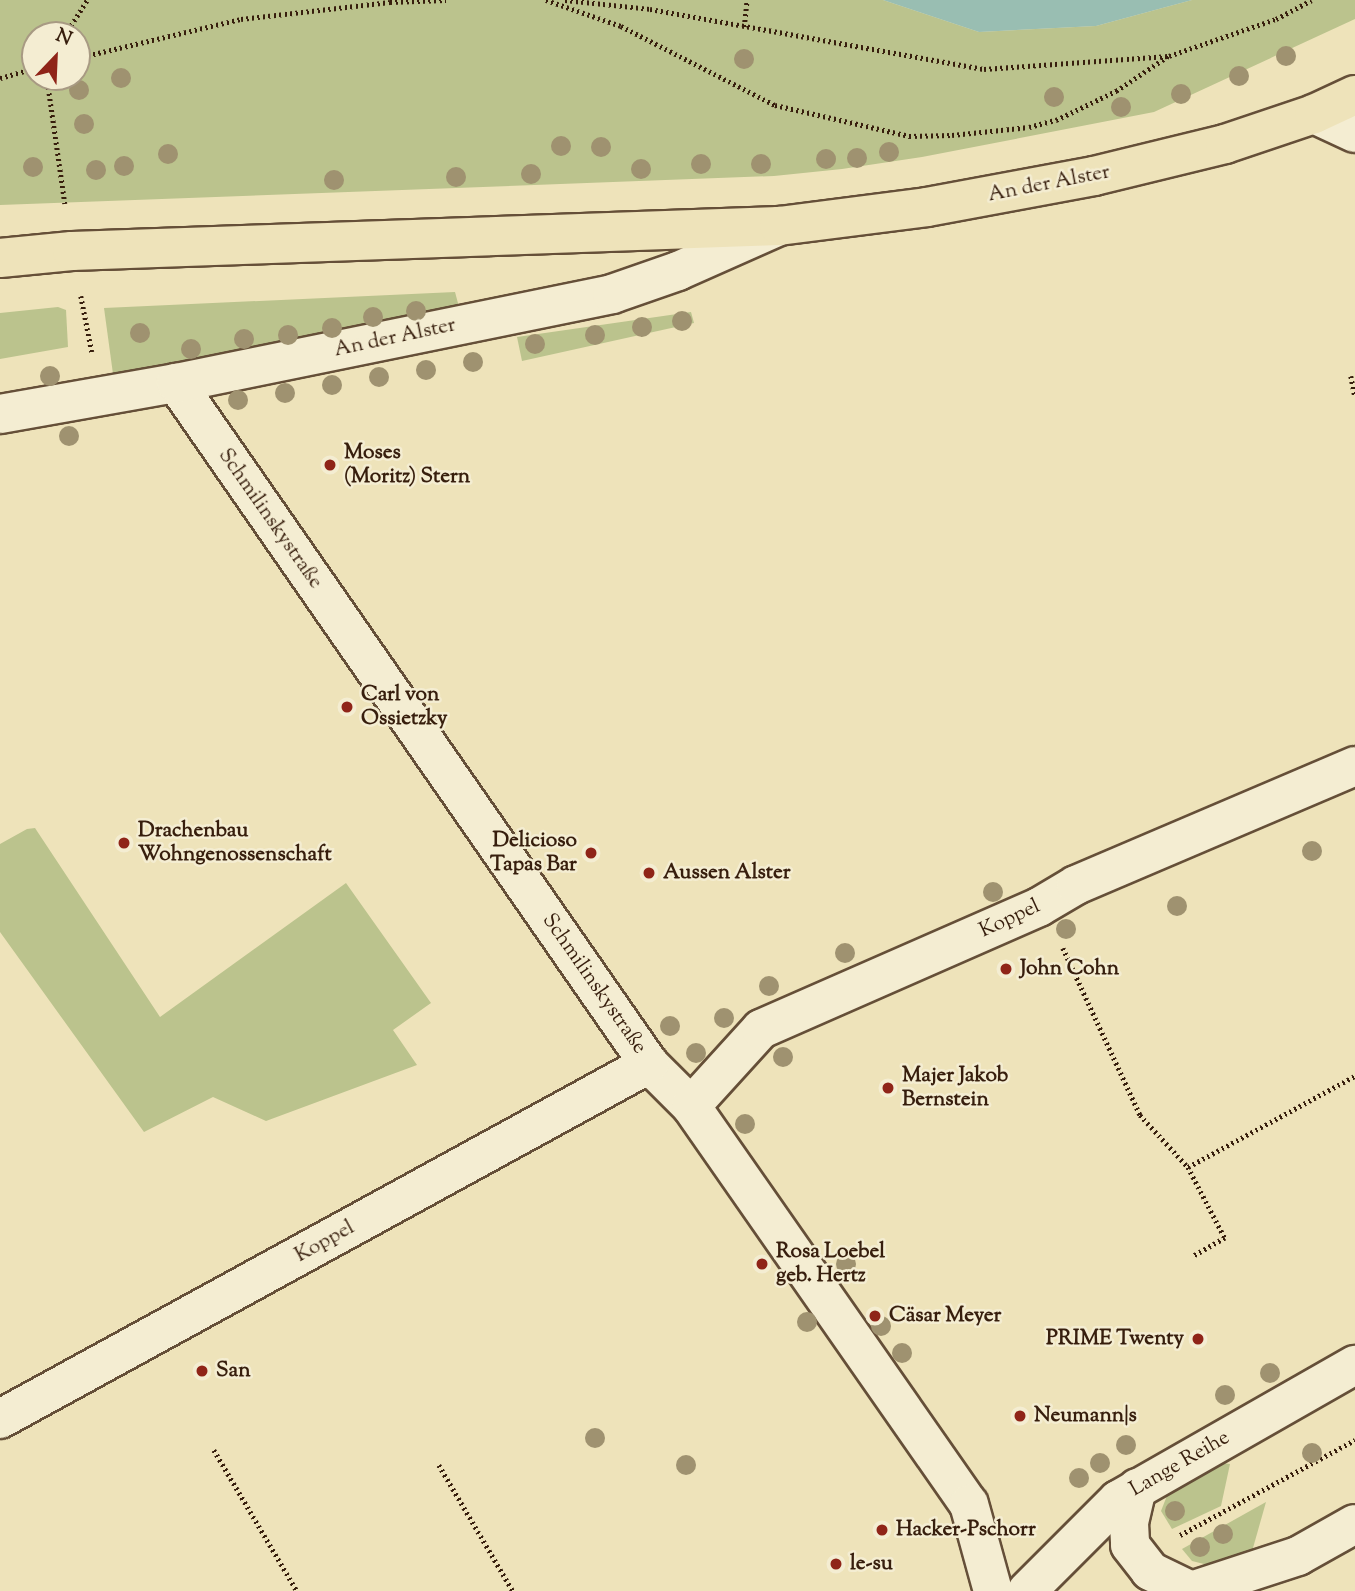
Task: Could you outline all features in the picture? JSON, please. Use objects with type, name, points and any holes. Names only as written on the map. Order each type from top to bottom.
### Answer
[{"type":"main road","name":"An der Alster","points":[[0,258],[72,251],[779,226],[927,207],[1094,176],[1225,144],[1314,114],[1355,95]]},
{"type":"street","points":[[1314,114],[1355,133]]},
{"type":"street","name":"An der Alster","points":[[0,414],[176,383],[612,294],[678,271],[779,226]]},
{"type":"street","name":"Schmilinskystraße","points":[[176,383],[649,1064],[691,1106],[969,1504],[993,1591]]},
{"type":"street","name":"Koppel","points":[[691,1106],[761,1029],[1039,906],[1076,885],[1355,766]]},
{"type":"street","name":"Koppel","points":[[0,1419],[649,1064]]},
{"type":"street","name":"Lange Reihe","points":[[1027,1591],[1118,1500],[1355,1364]]},
{"type":"street","points":[[1137,1488],[1131,1507],[1130,1545],[1150,1571],[1191,1591],[1298,1556],[1355,1524]]},
{"type":"path","points":[[74,21],[87,0]]},
{"type":"path","points":[[91,55],[240,19],[390,2],[446,0]]},
{"type":"path","points":[[546,0],[621,26],[775,105],[909,136],[952,135],[1028,127],[1056,120],[1116,91],[1169,56],[1276,19],[1311,0]]},
{"type":"path","points":[[565,0],[650,9],[984,69],[1169,56]]},
{"type":"path","points":[[744,26],[747,0]]},
{"type":"path","points":[[0,78],[21,72]]},
{"type":"path","points":[[1352,376],[1355,397]]},
{"type":"path","points":[[1077,974],[1140,1115],[1188,1167],[1225,1238],[1192,1257]]},
{"type":"path","points":[[1188,1167],[1355,1076]]},
{"type":"path","points":[[1138,1558],[1355,1440]]},
{"type":"path","points":[[214,1450],[297,1591]]},
{"type":"path","points":[[439,1465],[513,1591]]},
{"type":"green space","points":[[0,0],[883,0],[979,32],[1096,26],[1192,0],[1355,0],[1355,19],[1154,112],[922,157],[774,176],[0,205]]},
{"type":"green space","points":[[455,292],[459,307],[113,374],[104,308]]},
{"type":"green space","points":[[58,307],[66,310],[68,347],[0,359],[0,313]]},
{"type":"green space","points":[[691,312],[694,323],[522,361],[517,337]]},
{"type":"green space","points":[[35,828],[160,1017],[346,883],[431,1003],[393,1030],[417,1065],[266,1121],[213,1097],[144,1132],[0,932],[0,844],[27,829]]},
{"type":"green space","points":[[1207,1461],[1230,1464],[1221,1506],[1172,1529],[1161,1511],[1170,1488]]},
{"type":"green space","points":[[1266,1502],[1251,1555],[1212,1566],[1192,1561],[1182,1549]]},
{"type":"water","points":[[883,0],[1192,0],[1096,26],[979,32]]},
{"type":"place","name":"Moses (Moritz) Stern","points":[[330,465]]},
{"type":"place","name":"Carl von Ossietzky","points":[[347,707]]},
{"type":"place","name":"Drachenbau Wohngenossenschaft","points":[[124,843]]},
{"type":"place","name":"Delicioso Tapas Bar","points":[[591,853]]},
{"type":"place","name":"Aussen Alster","points":[[649,873]]},
{"type":"place","name":"John Cohn","points":[[1006,969]]},
{"type":"place","name":"Majer Jakob Bernstein","points":[[888,1088]]},
{"type":"place","name":"Rosa Loebel geb. Hertz","points":[[762,1264]]},
{"type":"place","name":"Cäsar Meyer","points":[[875,1316]]},
{"type":"place","name":"PRIME Twenty","points":[[1198,1339]]},
{"type":"place","name":"San","points":[[202,1371]]},
{"type":"place","name":"Neumann|s","points":[[1020,1416]]},
{"type":"place","name":"Hacker-Pschorr","points":[[882,1530]]},
{"type":"place","name":"le-su","points":[[836,1564]]}]
